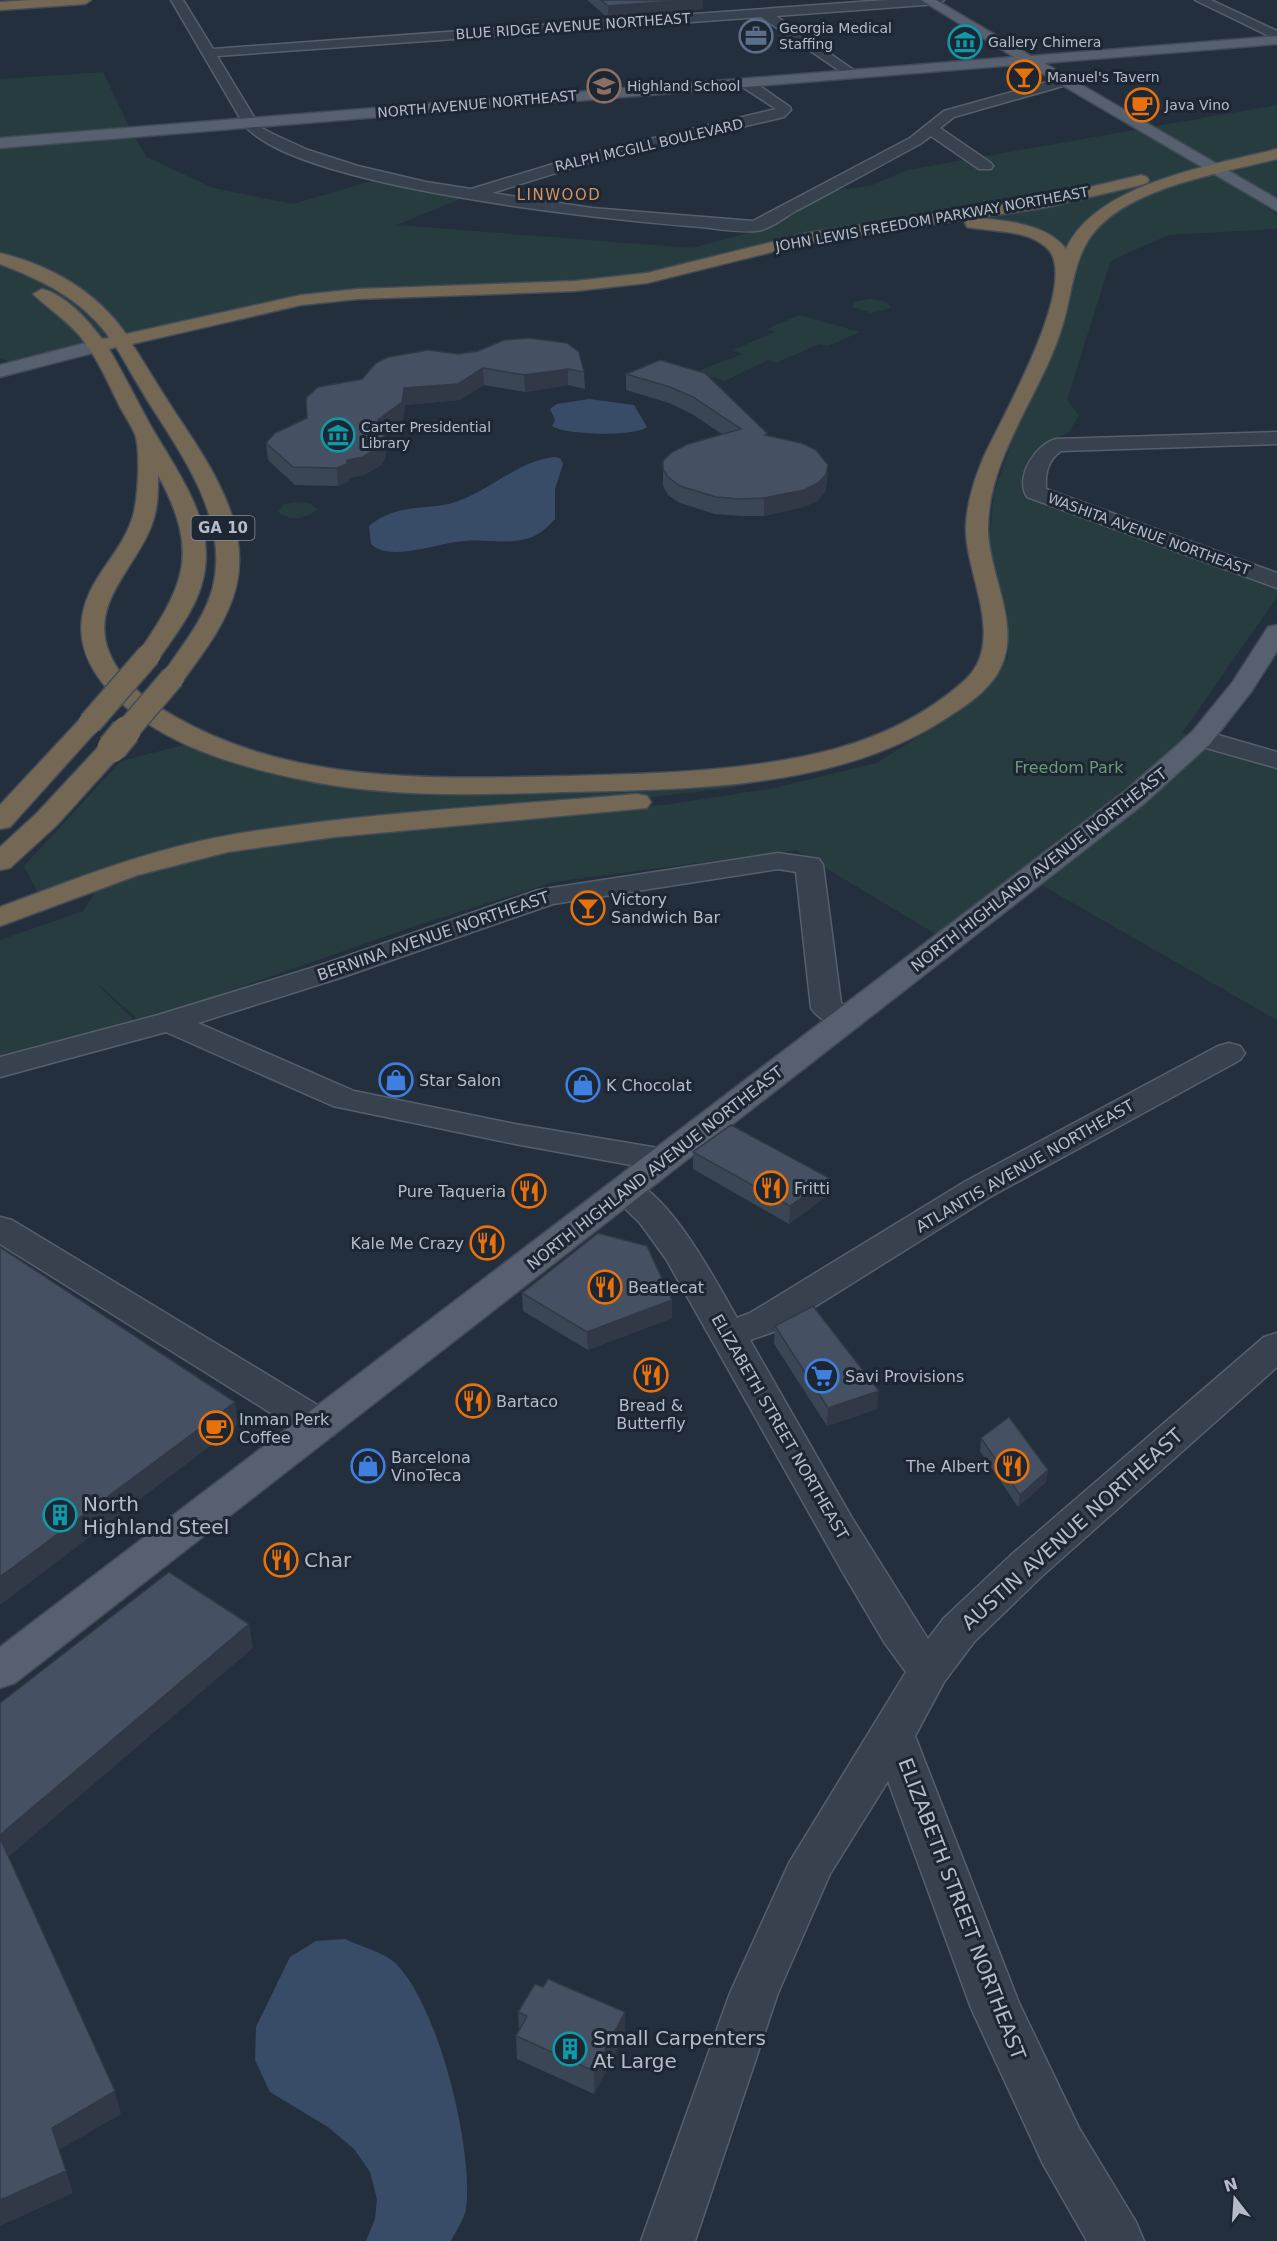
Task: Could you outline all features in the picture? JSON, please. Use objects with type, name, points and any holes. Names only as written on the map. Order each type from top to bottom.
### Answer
[{"type":"highway","points":[[0,6],[85,0]]},
{"type":"highway","name":"JOHN LEWIS FREEDOM PARKWAY NORTHEAST","points":[[911,730],[937,716],[978,683],[988,668],[997,643],[996,622],[979,551],[978,514],[1002,440],[1036,373],[1057,316],[1065,275],[1081,237],[1109,211],[1164,185],[1277,145]]},
{"type":"highway","name":"JOHN LEWIS FREEDOM PARKWAY NORTHEAST","points":[[97,346],[250,309],[301,300],[370,293],[575,286],[647,278],[772,246],[864,228],[1043,203],[1277,154]]},
{"type":"highway","points":[[864,228],[953,222],[1015,229],[1041,237],[1057,248],[1065,275]]},
{"type":"highway","name":"GA 10","points":[[0,258],[57,282],[75,293],[110,323],[204,477],[223,528],[227,574],[217,605],[202,638],[172,677],[112,747],[23,842],[0,862]]},
{"type":"highway","name":"GA 10","points":[[0,274],[51,299],[97,346],[181,503],[195,552],[191,580],[183,607],[149,655],[125,685],[6,815]]},
{"type":"highway","points":[[147,439],[145,513],[135,535],[102,590],[92,622],[93,633],[104,667],[133,700],[170,727],[210,746],[270,765],[359,781],[436,786],[528,785],[670,781],[750,772],[858,750],[911,730]]},
{"type":"highway","points":[[0,917],[146,863],[248,840],[652,801],[744,789],[834,768],[887,745],[911,730]]},
{"type":"main road","points":[[927,0],[1277,206]]},
{"type":"main road","name":"NORTH AVENUE NORTHEAST","points":[[0,142],[1277,38]]},
{"type":"main road","points":[[0,371],[97,346]]},
{"type":"main road","name":"NORTH HIGHLAND AVENUE NORTHEAST","points":[[0,1671],[1135,797],[1201,738],[1242,687],[1277,632]]},
{"type":"street","points":[[177,0],[250,123],[255,130],[268,137],[319,159],[388,178],[468,195],[592,213],[756,226],[915,141],[942,118],[960,110],[1065,81]]},
{"type":"street","points":[[775,0],[791,10]]},
{"type":"street","name":"BLUE RIDGE AVENUE NORTHEAST","points":[[209,53],[938,0]]},
{"type":"street","points":[[1201,0],[1277,38]]},
{"type":"street","points":[[764,13],[850,74]]},
{"type":"street","name":"RALPH MCGILL BOULEVARD","points":[[468,195],[575,161],[728,127],[779,114],[784,110],[783,106],[746,83]]},
{"type":"street","points":[[930,128],[985,166]]},
{"type":"street","name":"WASHITA AVENUE NORTHEAST","points":[[1277,438],[1056,445],[1049,449],[1036,466],[1035,478],[1035,492],[1277,581]]},
{"type":"street","points":[[1201,738],[1277,760]]},
{"type":"street","name":"BERNINA AVENUE NORTHEAST","points":[[0,1067],[169,1022],[334,970],[548,896],[778,861],[809,865],[826,1008],[848,1019]]},
{"type":"street","points":[[169,1022],[345,1099],[516,1134],[664,1160]]},
{"type":"street","name":"ATLANTIS AVENUE NORTHEAST","points":[[728,1334],[763,1322],[978,1189],[1229,1053]]},
{"type":"street","name":"ELIZABETH STREET NORTHEAST","points":[[624,1191],[645,1205],[662,1222],[728,1334],[816,1492],[903,1638],[929,1670]]},
{"type":"street","points":[[0,1228],[320,1425]]},
{"type":"street","name":"AUSTIN AVENUE NORTHEAST","points":[[669,2241],[754,1993],[812,1863],[893,1735],[929,1670],[959,1630],[1026,1566],[1277,1346]]},
{"type":"street","name":"ELIZABETH STREET NORTHEAST","points":[[893,1735],[996,2008],[1061,2146],[1117,2241]]},
{"type":"green space","name":"Freedom Park","points":[[103,72],[132,133],[147,157],[213,188],[293,204],[375,180],[465,197],[397,225],[692,248],[768,228],[836,190],[870,186],[907,170],[1277,105],[1277,203],[1265,206],[1277,215],[1277,229],[1169,235],[1114,259],[1110,263],[1067,400],[1079,415],[1069,432],[1038,448],[1030,495],[1277,588],[1277,597],[1182,733],[1277,760],[1277,1020],[1022,874],[941,937],[796,850],[554,882],[421,924],[141,1022],[90,977],[136,1022],[0,1057],[0,940],[83,911],[98,888],[190,859],[253,846],[672,804],[774,788],[877,763],[974,700],[1008,657],[1001,592],[988,553],[994,492],[1071,279],[1046,236],[978,221],[925,217],[797,235],[628,278],[550,284],[392,286],[319,294],[236,308],[26,369],[0,358],[0,79]]},
{"type":"green space","points":[[870,299],[887,302],[891,308],[871,313],[852,307],[854,302]]},
{"type":"green space","points":[[799,315],[860,332],[828,346],[819,344],[776,363],[768,360],[725,381],[695,372],[743,354],[733,350],[775,332],[767,329]]},
{"type":"green space","points":[[309,503],[317,509],[309,515],[298,518],[287,517],[278,512],[284,504]]},
{"type":"green space","points":[[191,743],[363,786],[811,770],[731,788],[179,849],[111,866],[38,893],[24,866],[121,761]]},
{"type":"water","points":[[589,399],[634,405],[647,427],[629,432],[600,434],[559,429],[552,426],[555,420],[550,409],[557,404]]},
{"type":"water","points":[[554,457],[560,458],[563,464],[555,489],[555,519],[533,537],[513,541],[455,542],[402,552],[390,552],[371,544],[369,526],[393,512],[453,503],[477,493],[519,468]]},
{"type":"water","points":[[345,1939],[377,1952],[394,1962],[410,1982],[425,2009],[438,2042],[450,2078],[458,2115],[467,2182],[465,2212],[451,2241],[366,2241],[375,2219],[377,2199],[370,2172],[354,2149],[328,2127],[270,2092],[255,2060],[256,2027],[290,1957],[316,1941]]},
{"type":"building","points":[[601,0],[674,0],[676,1],[608,6]]},
{"type":"building","points":[[529,338],[567,343],[579,352],[584,372],[568,369],[524,375],[483,368],[458,384],[404,388],[402,402],[378,420],[385,439],[379,447],[363,457],[347,460],[347,464],[337,468],[293,467],[266,443],[275,433],[307,418],[306,398],[318,387],[362,379],[376,363],[388,357],[428,350],[458,354],[478,351],[504,340]]},
{"type":"building","points":[[660,360],[705,373],[767,433],[765,435],[801,443],[816,450],[828,465],[826,475],[818,483],[804,490],[764,498],[716,497],[680,486],[668,477],[663,469],[663,461],[672,452],[688,444],[741,429],[693,397],[670,387],[626,374]]},
{"type":"building","points":[[731,1125],[829,1178],[790,1206],[693,1152]]},
{"type":"building","name":"Beatlecat","points":[[598,1233],[647,1246],[672,1300],[587,1332],[522,1293]]},
{"type":"building","name":"North Highland Steel","points":[[0,1247],[235,1402],[0,1577]]},
{"type":"building","points":[[813,1306],[879,1391],[828,1408],[775,1326]]},
{"type":"building","name":"The Albert","points":[[1009,1417],[1048,1470],[1020,1495],[981,1438]]},
{"type":"building","points":[[169,1572],[249,1624],[0,1835],[0,1703]]},
{"type":"building","points":[[0,1838],[115,2091],[52,2128],[66,2171],[0,2200]]},
{"type":"building","name":"Small Carpenters At Large","points":[[548,1979],[625,2012],[594,2071],[516,2036],[527,2016],[518,2012],[535,1984],[543,1987]]},
{"type":"place","name":"Georgia Medical Staffing","points":[[756,36]]},
{"type":"place","name":"Gallery Chimera","points":[[965,42]]},
{"type":"place","name":"Manuel's Tavern","points":[[1024,77]]},
{"type":"place","name":"Highland School","points":[[604,86]]},
{"type":"place","name":"Java Vino","points":[[1142,105]]},
{"type":"place","name":"Carter Presidential Library","points":[[338,435]]},
{"type":"place","name":"Victory Sandwich Bar","points":[[588,908]]},
{"type":"place","name":"Star Salon","points":[[396,1080]]},
{"type":"place","name":"K Chocolat","points":[[583,1085]]},
{"type":"place","name":"Fritti","points":[[771,1188]]},
{"type":"place","name":"Pure Taqueria","points":[[529,1191]]},
{"type":"place","name":"Kale Me Crazy","points":[[487,1243]]},
{"type":"place","name":"Beatlecat","points":[[605,1287]]},
{"type":"place","name":"Bread & Butterfly","points":[[651,1375]]},
{"type":"place","name":"Savi Provisions","points":[[822,1376]]},
{"type":"place","name":"Bartaco","points":[[473,1401]]},
{"type":"place","name":"Inman Perk Coffee","points":[[216,1428]]},
{"type":"place","name":"Barcelona VinoTeca","points":[[368,1466]]},
{"type":"place","name":"The Albert","points":[[1012,1466]]},
{"type":"place","name":"North Highland Steel","points":[[60,1515]]},
{"type":"place","name":"Char","points":[[281,1560]]},
{"type":"place","name":"Small Carpenters At Large","points":[[570,2049]]},
{"type":"district","name":"LINWOOD","points":[[559,195]]}]
